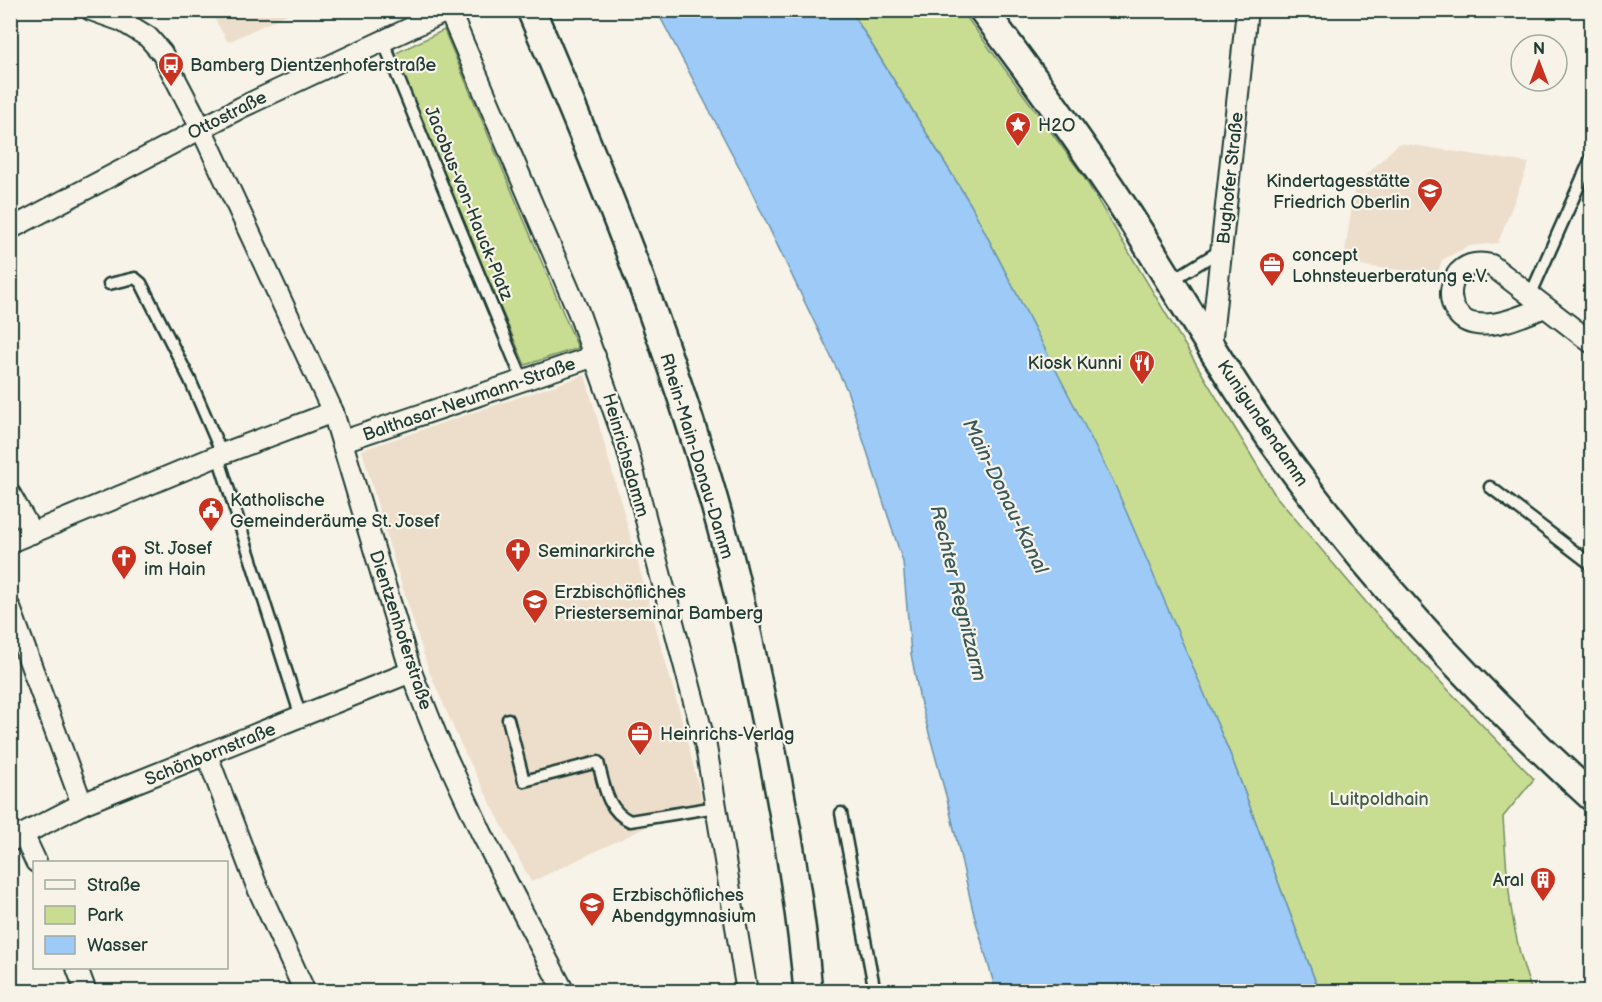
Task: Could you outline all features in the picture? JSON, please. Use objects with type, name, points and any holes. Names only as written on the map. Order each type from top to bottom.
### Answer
[{"type":"street","name":"Dientzenhoferstraße","points":[[91,10],[123,21],[148,37],[162,53],[201,128],[333,412],[411,672],[436,735],[482,834],[564,992]]},
{"type":"street","name":"Ottostraße","points":[[10,229],[201,128],[449,10]]},
{"type":"street","name":"Heinrichsdamm","points":[[449,10],[595,356],[627,448],[706,747],[747,992]]},
{"type":"street","name":"Rhein-Main-Donau-Damm","points":[[531,10],[647,296],[727,550],[750,642],[785,820],[797,889],[808,992]]},
{"type":"street","name":"Kunigundendamm","points":[[984,10],[1094,165],[1288,463],[1409,616],[1526,737],[1592,797]]},
{"type":"street","name":"Bughofer Straße","points":[[1211,345],[1247,10]]},
{"type":"street","points":[[1538,302],[1592,343]]},
{"type":"street","name":"Balthasar-Neumann-Straße","points":[[343,441],[595,356]]},
{"type":"street","points":[[10,542],[220,455],[333,412]]},
{"type":"street","points":[[10,494],[32,532]]},
{"type":"street","points":[[10,608],[82,804]]},
{"type":"street","name":"Schönbornstraße","points":[[17,837],[82,804],[411,672]]},
{"type":"street","points":[[207,755],[256,884],[304,992]]},
{"type":"street","points":[[17,837],[35,861]]},
{"type":"street","points":[[77,969],[86,992]]},
{"type":"lane","name":"Jacobus-von-Hauck-Platz","points":[[383,41],[522,379]]},
{"type":"lane","points":[[1538,302],[1592,156]]},
{"type":"lane","points":[[1170,281],[1223,248]]},
{"type":"lane","points":[[109,284],[128,278],[135,278],[141,283],[190,380],[220,455],[301,717]]},
{"type":"lane","points":[[1490,487],[1592,565]]},
{"type":"lane","points":[[508,719],[524,781],[598,762],[612,808],[619,817],[630,821],[716,807]]},
{"type":"lane","points":[[841,813],[875,992]]},
{"type":"shaded area","points":[[210,11],[294,11],[228,42]]},
{"type":"shaded area","name":"Kindertagesstätte Friedrich Oberlin","points":[[1399,143],[1529,163],[1498,243],[1469,246],[1457,252],[1442,260],[1437,274],[1343,264],[1355,186]]},
{"type":"shaded area","name":"Erzbischöfliches Priesterseminar Bamberg","points":[[585,375],[682,720],[706,817],[651,825],[531,882],[461,745],[429,671],[362,450]]},
{"type":"green space","name":"Luitpoldhain","points":[[851,11],[962,11],[1082,174],[1275,495],[1382,621],[1534,779],[1503,817],[1514,927],[1532,991],[1319,991],[1231,756],[1113,483],[971,205]]},
{"type":"green space","points":[[444,30],[578,348],[525,365],[392,55]]},
{"type":"water","points":[[657,11],[851,11],[971,205],[1114,483],[1231,756],[1319,991],[996,991],[974,915],[948,803],[920,700],[911,654],[903,562],[847,390],[746,180]]},
{"type":"place","name":"Bamberg Dientzenhoferstraße","points":[[171,88]]},
{"type":"place","name":"H2O","points":[[1018,148]]},
{"type":"place","name":"Kindertagesstätte Friedrich Oberlin","points":[[1430,214]]},
{"type":"place","name":"concept Lohnsteuerberatung e.V.","points":[[1272,288]]},
{"type":"place","name":"Kiosk Kunni","points":[[1142,386]]},
{"type":"place","name":"Katholische Gemeinderäume St. Josef","points":[[211,533]]},
{"type":"place","name":"Seminarkirche","points":[[518,574]]},
{"type":"place","name":"St. Josef im Hain","points":[[124,581]]},
{"type":"place","name":"Erzbischöfliches Priesterseminar Bamberg","points":[[535,625]]},
{"type":"place","name":"Heinrichs-Verlag","points":[[640,757]]},
{"type":"place","name":"Aral","points":[[1543,903]]},
{"type":"place","name":"Erzbischöfliches Abendgymnasium","points":[[592,928]]},
{"type":"water label","name":"Main-Donau-Kanal","points":[[1006,496]]},
{"type":"water label","name":"Rechter Regnitzarm","points":[[959,593]]}]
